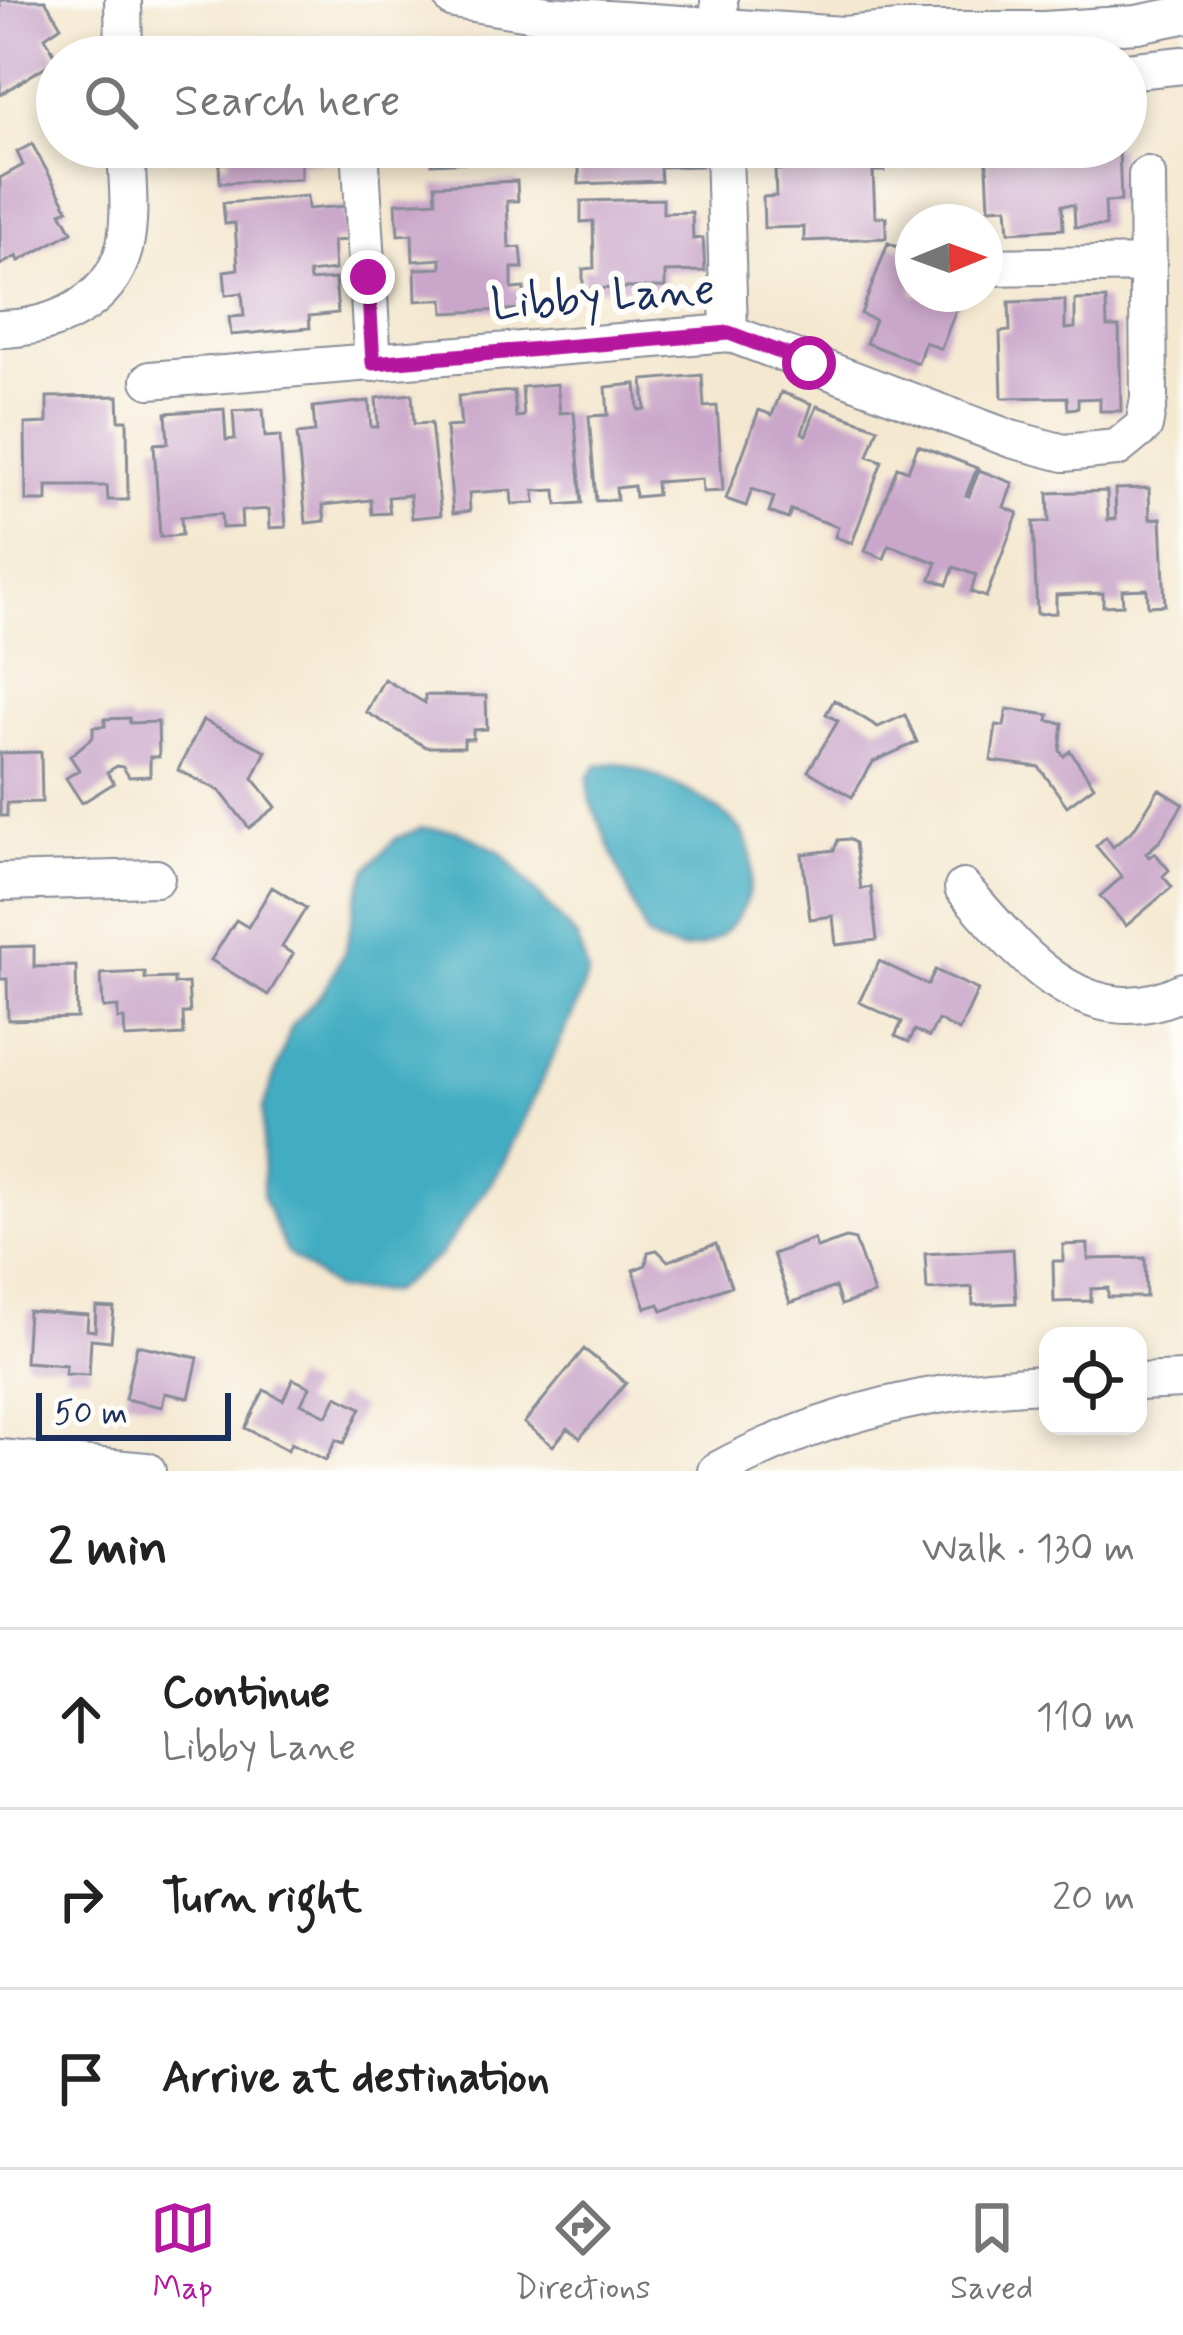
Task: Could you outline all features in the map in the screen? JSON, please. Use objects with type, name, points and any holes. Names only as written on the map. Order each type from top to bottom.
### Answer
[{"type":"street","points":[[123,0],[124,36]]},
{"type":"street","points":[[454,0],[548,15],[844,35],[938,29],[1043,30],[1137,24],[1183,15]]},
{"type":"street","points":[[1147,68],[1183,64]]},
{"type":"street","points":[[0,329],[32,328],[63,317],[91,300],[112,275],[124,250],[127,168]]},
{"type":"street","points":[[361,168],[373,363]]},
{"type":"street","points":[[725,168],[729,333]]},
{"type":"street","name":"Libby Lane","points":[[150,380],[729,333],[1011,439],[1064,453],[1117,448],[1144,426],[1149,398],[1148,175]]},
{"type":"street","points":[[1003,267],[1148,264]]},
{"type":"street","points":[[0,882],[156,878]]},
{"type":"street","points":[[963,888],[1026,959],[1072,990],[1128,1004],[1166,999],[1183,991]]},
{"type":"street","points":[[1147,1382],[1183,1381]]},
{"type":"street","points":[[716,1471],[767,1443],[833,1418],[901,1400],[1039,1385]]},
{"type":"street","points":[[0,1458],[147,1471]]},
{"type":"water","points":[[617,763],[692,794],[742,832],[752,869],[749,892],[727,930],[710,942],[691,948],[669,947],[647,937],[590,800],[588,777],[598,765]]},
{"type":"water","points":[[422,828],[458,831],[501,852],[577,938],[588,973],[501,1168],[440,1255],[391,1292],[336,1290],[286,1252],[263,1198],[263,1108],[292,1025],[323,992],[346,949],[367,869],[396,838]]},
{"type":"building","points":[[0,0],[45,0],[61,26],[46,36],[36,36],[36,72],[0,95]]},
{"type":"building","points":[[32,144],[36,168],[45,168],[68,209],[61,212],[72,232],[19,261],[17,256],[0,265],[0,178],[23,165],[17,152]]},
{"type":"building","points":[[219,168],[301,168],[301,179],[220,183]]},
{"type":"building","points":[[579,168],[660,168],[661,181],[579,184]]},
{"type":"building","points":[[884,168],[873,171],[875,217],[886,217],[886,238],[804,241],[804,227],[764,228],[763,197],[776,196],[775,170]]},
{"type":"building","points":[[987,168],[1120,168],[1121,201],[1105,202],[1106,226],[1075,227],[1074,205],[1062,205],[1063,229],[1009,232],[1007,207],[989,204]]},
{"type":"building","points":[[517,181],[518,201],[507,201],[509,248],[521,247],[523,268],[512,268],[512,289],[524,288],[525,309],[444,313],[443,299],[416,301],[415,269],[441,268],[441,259],[413,261],[412,234],[398,235],[396,203],[436,201],[435,185]]},
{"type":"building","points":[[307,196],[308,209],[345,206],[348,240],[333,241],[335,270],[309,273],[310,281],[335,279],[338,313],[309,316],[310,328],[231,335],[229,317],[244,316],[242,293],[226,295],[224,271],[238,269],[235,223],[225,224],[223,203]]},
{"type":"building","points":[[663,199],[663,213],[692,212],[693,239],[703,238],[705,271],[665,272],[665,287],[583,289],[583,269],[594,268],[593,221],[581,222],[581,201]]},
{"type":"building","points":[[888,243],[895,246],[895,312],[955,312],[941,349],[925,342],[918,363],[866,343],[875,320],[861,314]]},
{"type":"building","points":[[1106,299],[1107,327],[1119,327],[1121,411],[1100,411],[1100,398],[1078,399],[1078,408],[1068,409],[1067,397],[1002,398],[1000,332],[1010,331],[1009,302],[1065,300],[1065,329],[1075,328],[1075,300]]},
{"type":"building","points":[[702,375],[704,407],[717,406],[723,491],[703,492],[702,479],[656,482],[657,495],[635,497],[634,486],[616,488],[617,500],[596,501],[589,416],[608,415],[606,387],[636,384],[638,410],[645,409],[643,380]]},
{"type":"building","points":[[557,384],[560,413],[574,412],[582,503],[557,505],[556,490],[534,491],[535,503],[512,504],[511,490],[469,493],[470,511],[453,513],[446,427],[461,426],[458,396],[514,391],[516,417],[524,416],[522,387]]},
{"type":"building","points":[[781,392],[812,404],[802,433],[806,435],[817,406],[878,428],[868,456],[882,461],[852,543],[835,537],[838,527],[791,510],[788,519],[769,512],[774,497],[752,489],[746,506],[726,499],[759,410],[772,415]]},
{"type":"building","points":[[412,394],[414,424],[431,423],[441,515],[412,518],[410,495],[388,497],[390,513],[372,514],[371,500],[323,505],[325,521],[306,523],[297,434],[315,432],[313,407],[369,401],[371,427],[378,427],[376,398]]},
{"type":"building","points":[[118,396],[119,420],[127,420],[128,500],[108,500],[107,486],[47,486],[47,501],[26,501],[25,424],[47,423],[47,397]]},
{"type":"building","points":[[224,409],[226,440],[235,439],[233,411],[263,409],[265,437],[280,436],[286,527],[270,528],[269,509],[241,511],[242,527],[222,528],[221,514],[181,517],[182,535],[160,537],[154,444],[168,443],[166,413]]},
{"type":"building","points":[[918,445],[977,468],[966,495],[979,470],[1013,483],[1004,507],[1018,513],[986,597],[971,592],[976,575],[954,567],[947,585],[931,579],[937,563],[889,545],[884,559],[865,551],[897,467],[908,471]]},
{"type":"building","points":[[1149,488],[1150,519],[1161,518],[1165,605],[1148,606],[1147,589],[1122,590],[1123,605],[1103,606],[1103,593],[1056,595],[1056,613],[1037,614],[1033,522],[1049,522],[1048,493],[1107,491],[1108,520],[1116,519],[1115,489]]},
{"type":"building","points":[[384,679],[425,703],[425,695],[486,696],[487,729],[473,730],[473,739],[464,739],[464,747],[426,747],[366,712]]},
{"type":"building","points":[[834,700],[878,727],[905,715],[917,742],[873,762],[852,797],[808,771],[838,721],[826,714]]},
{"type":"building","points":[[1007,709],[1049,715],[1048,721],[1063,723],[1060,751],[1064,756],[1070,751],[1094,786],[1067,806],[1039,767],[991,761],[996,725],[1004,726]]},
{"type":"building","points":[[129,718],[130,723],[158,722],[159,757],[150,757],[150,776],[129,777],[117,766],[107,772],[114,783],[82,803],[66,778],[79,770],[70,756],[93,737],[93,727],[105,726],[105,719]]},
{"type":"building","points":[[203,720],[266,751],[253,778],[276,807],[249,828],[220,791],[178,770]]},
{"type":"building","points":[[41,752],[42,802],[7,803],[7,816],[0,816],[0,753]]},
{"type":"building","points":[[1159,789],[1183,804],[1160,841],[1146,853],[1149,857],[1155,853],[1169,870],[1163,876],[1172,887],[1126,926],[1100,896],[1122,877],[1096,846],[1106,837],[1113,847],[1134,829]]},
{"type":"building","points":[[838,840],[855,843],[861,889],[871,887],[877,940],[836,945],[833,916],[810,919],[802,854],[834,850]]},
{"type":"building","points":[[272,887],[306,908],[282,947],[293,954],[268,995],[211,960],[236,920],[248,927]]},
{"type":"building","points":[[34,946],[34,967],[76,966],[77,1018],[8,1020],[0,947]]},
{"type":"building","points":[[879,961],[928,985],[935,970],[978,990],[959,1031],[938,1020],[929,1037],[915,1030],[909,1042],[895,1036],[902,1022],[859,1002]]},
{"type":"building","points":[[145,972],[145,979],[174,978],[174,984],[188,983],[190,1013],[183,1013],[184,1035],[125,1038],[118,1007],[103,1008],[101,974]]},
{"type":"building","points":[[846,1238],[855,1240],[874,1294],[841,1305],[835,1287],[790,1303],[773,1254],[814,1239],[817,1248]]},
{"type":"building","points":[[716,1244],[731,1286],[662,1311],[659,1304],[646,1308],[633,1270],[646,1265],[648,1252],[657,1250],[668,1261]]},
{"type":"building","points":[[1088,1244],[1088,1259],[1145,1258],[1146,1297],[1108,1297],[1108,1288],[1091,1289],[1091,1301],[1054,1302],[1053,1261],[1063,1261],[1063,1245]]},
{"type":"building","points":[[1013,1249],[1016,1303],[973,1305],[972,1287],[927,1290],[925,1254]]},
{"type":"building","points":[[96,1307],[114,1308],[111,1341],[91,1339],[89,1375],[65,1374],[66,1365],[25,1362],[28,1311],[88,1315],[87,1330],[95,1331]]},
{"type":"building","points":[[137,1345],[198,1358],[189,1398],[165,1393],[162,1407],[125,1399]]},
{"type":"building","points":[[584,1349],[626,1383],[580,1438],[568,1428],[553,1446],[524,1423]]},
{"type":"building","points":[[293,1379],[310,1387],[301,1403],[327,1416],[337,1396],[361,1408],[344,1443],[336,1440],[326,1460],[291,1443],[288,1450],[245,1428],[264,1390],[283,1400]]},
{"type":"route","points":[[368,277],[373,363],[729,333],[809,363]]}]
